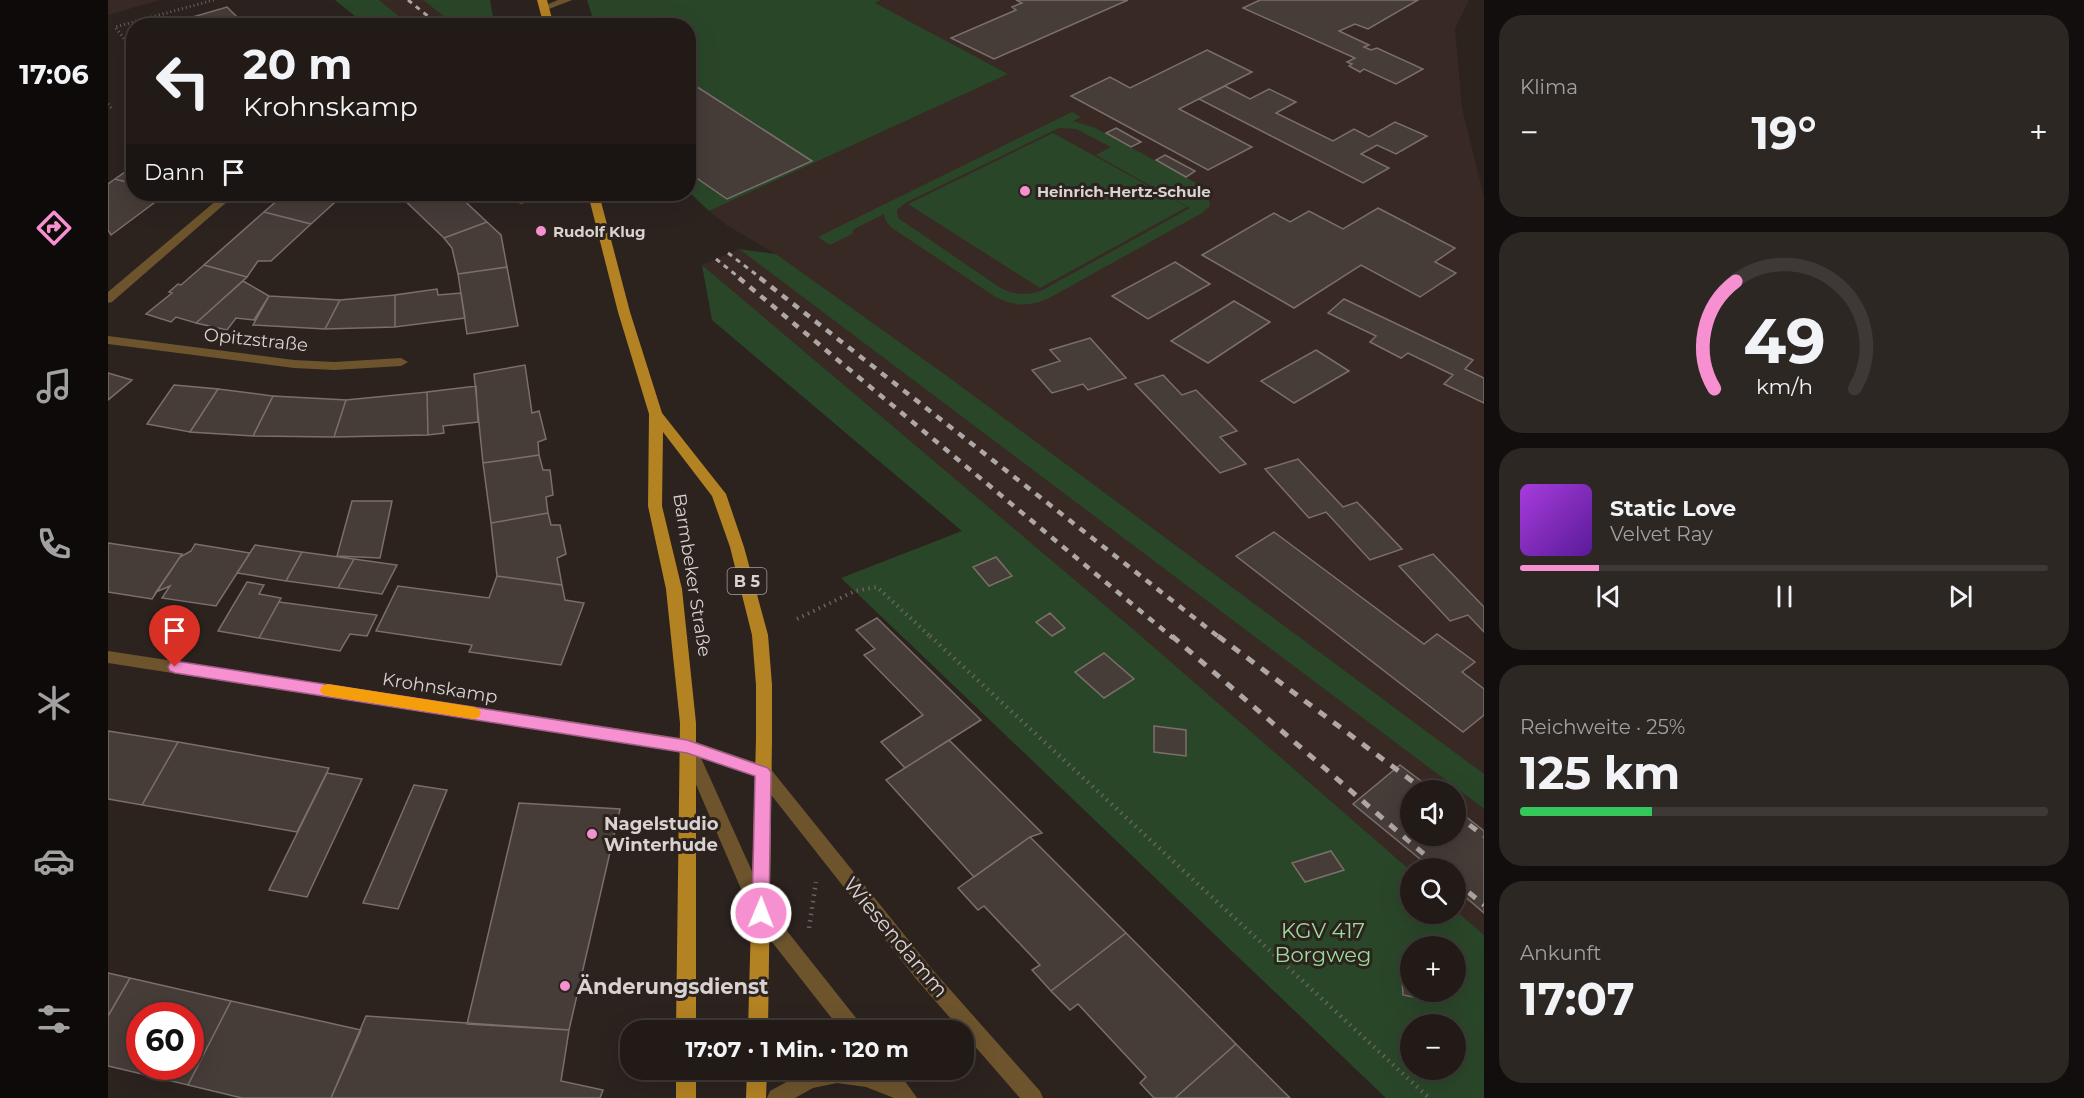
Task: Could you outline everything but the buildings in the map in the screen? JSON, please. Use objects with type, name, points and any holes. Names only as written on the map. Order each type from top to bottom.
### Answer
[{"type":"main road","name":"Barmbeker Straße","points":[[595,201],[624,312],[656,414],[655,506],[679,622],[688,723],[686,1020]]},
{"type":"main road","name":"Barmbeker Straße","points":[[656,414],[719,494],[738,547],[760,635],[764,685],[758,1020]]},
{"type":"main road","points":[[686,1080],[686,1098]]},
{"type":"main road","points":[[756,1098],[757,1080]]},
{"type":"street","points":[[543,4],[567,0]]},
{"type":"street","points":[[108,299],[222,201]]},
{"type":"street","name":"Opitzstraße","points":[[108,340],[294,364],[334,366],[401,362]]},
{"type":"street","name":"Krohnskamp","points":[[108,657],[687,746],[763,772]]},
{"type":"street","points":[[687,746],[761,913],[845,1020]]},
{"type":"street","name":"Wiesendamm","points":[[763,772],[917,965],[1033,1098]]},
{"type":"street","points":[[777,1098],[808,1080],[841,1071],[871,1077],[903,1094]]},
{"type":"street","points":[[892,1080],[903,1094]]},
{"type":"path","points":[[148,18],[214,0]]},
{"type":"path","points":[[126,24],[115,27],[126,41]]},
{"type":"path","points":[[108,104],[112,109]]},
{"type":"path","points":[[797,619],[855,591],[877,587],[1429,1098]]},
{"type":"path","points":[[808,930],[816,878]]},
{"type":"shaded area","points":[[108,0],[160,0],[108,15]]},
{"type":"shaded area","points":[[379,0],[423,0],[446,18],[401,18]]},
{"type":"shaded area","points":[[881,0],[1469,0],[1455,29],[1462,108],[1484,197],[1484,774],[950,378],[776,254],[728,226],[709,211],[1008,74],[874,3]]},
{"type":"shaded area","points":[[739,249],[1445,780],[1400,780],[1400,846],[1466,846],[1466,795],[1484,809],[1484,935],[1466,919],[1466,858],[1400,858],[1400,861],[1140,635],[702,265]]},
{"type":"green space","points":[[335,0],[379,0],[401,18],[357,18]]},
{"type":"green space","points":[[423,0],[490,0],[493,17],[446,18]]},
{"type":"green space","points":[[587,0],[881,0],[875,3],[1008,74],[709,211],[696,199],[696,18],[593,18]]},
{"type":"green space","points":[[1072,112],[1081,117],[1073,121],[1095,128],[1198,184],[1208,193],[1210,206],[1202,213],[1051,297],[1030,304],[1015,304],[994,296],[892,228],[884,214],[854,229],[852,234],[830,245],[818,237]],"holes":[[[1059,128],[1076,129],[1111,147],[1096,155],[1190,208],[1041,291],[1030,294],[1009,292],[999,287],[898,218],[897,210],[905,203]]]},
{"type":"green space","points":[[1053,133],[1187,207],[1040,288],[908,204]]},
{"type":"green space","points":[[739,249],[776,254],[950,378],[1484,774],[1484,809],[1466,795],[1466,780],[1445,780]]},
{"type":"green space","name":"KGV 417 Borgweg","points":[[702,265],[1140,635],[1400,861],[1400,924],[1466,924],[1466,919],[1484,935],[1484,1098],[1386,1098],[841,578],[962,531],[712,320]]},
{"type":"railway","points":[[408,0],[430,18]]},
{"type":"railway","points":[[728,253],[762,279]]},
{"type":"railway","points":[[716,259],[741,279]]},
{"type":"railway","points":[[739,278],[1173,638]]},
{"type":"railway","points":[[760,278],[1220,638]]},
{"type":"railway","points":[[1172,636],[1428,858]]},
{"type":"railway","points":[[1218,636],[1411,780]]},
{"type":"railway","points":[[1466,822],[1484,836]]},
{"type":"railway","points":[[1466,890],[1484,905]]},
{"type":"slow traffic","points":[[328,690],[474,713]]},
{"type":"place","name":"Heinrich-Hertz-Schule","points":[[1025,191]]},
{"type":"place","name":"Rudolf Klug","points":[[541,231]]},
{"type":"place","name":"Nagelstudio Winterhude","points":[[592,834]]},
{"type":"place","name":"Änderungsdienst","points":[[565,986]]},
{"type":"route","points":[[175,667],[687,746],[763,772],[761,913]]}]
